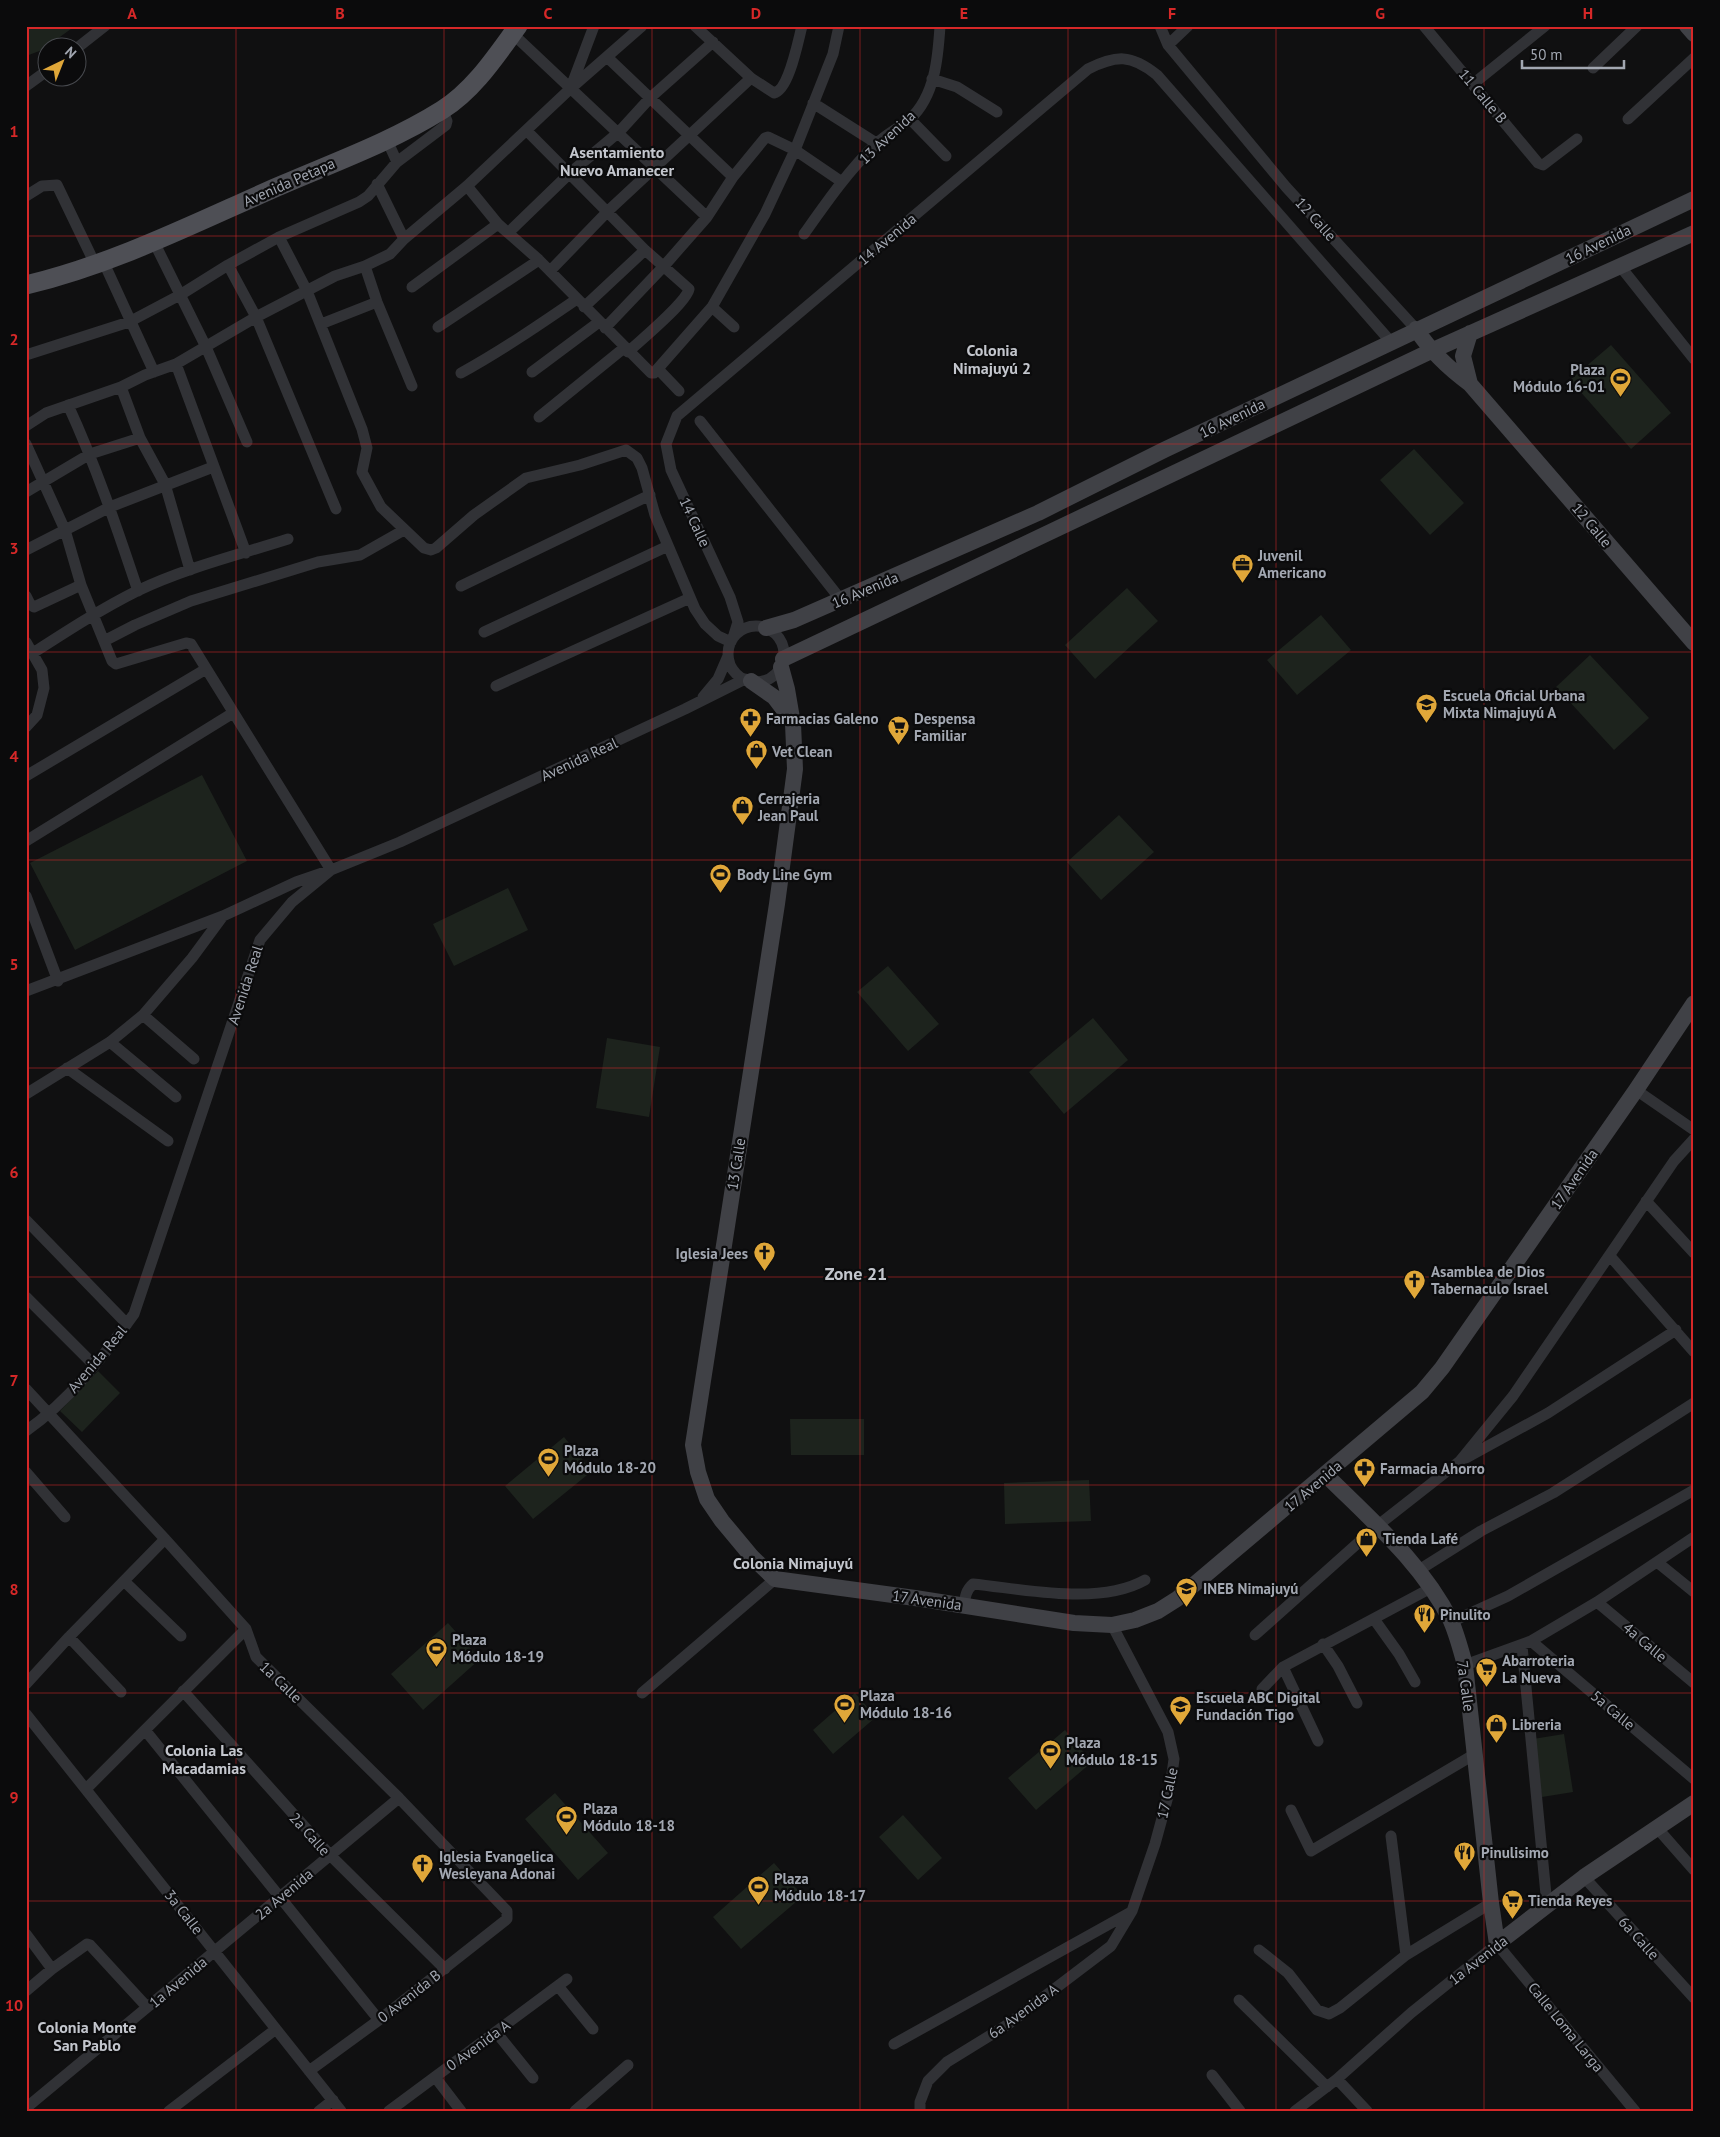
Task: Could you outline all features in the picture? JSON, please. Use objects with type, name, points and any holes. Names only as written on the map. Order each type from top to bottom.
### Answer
[{"type":"main road","name":"Avenida Petapa","points":[[26,285],[56,278],[99,264],[154,242],[386,138],[442,110],[490,65],[516,30]]},
{"type":"street","points":[[88,40],[106,26]]},
{"type":"street","points":[[570,89],[594,26]]},
{"type":"street","points":[[26,426],[46,413],[121,387],[176,364],[256,318],[336,276],[365,266],[390,254],[404,239],[467,186],[570,89],[642,26]]},
{"type":"street","points":[[695,26],[751,78],[774,93],[778,92],[792,65],[802,26]]},
{"type":"street","points":[[467,186],[498,224],[539,260],[626,350],[651,373],[654,373],[712,307],[764,214],[795,150],[833,54],[839,26]]},
{"type":"street","points":[[939,31],[948,26]]},
{"type":"street","points":[[1160,26],[1168,45],[1188,26]]},
{"type":"street","name":"11 Calle B","points":[[1424,26],[1538,163],[1543,165],[1577,139]]},
{"type":"street","points":[[1473,84],[1545,26]]},
{"type":"street","points":[[1593,68],[1637,26]]},
{"type":"street","points":[[1687,26],[1694,34]]},
{"type":"street","points":[[516,30],[570,89],[619,132],[707,218]]},
{"type":"street","name":"13 Avenida","points":[[804,234],[842,182],[876,143],[910,119],[921,105],[932,79],[939,31]]},
{"type":"street","points":[[508,233],[570,173],[619,132],[650,98],[712,42]]},
{"type":"street","name":"12 Calle","points":[[1168,45],[1286,187],[1416,329],[1431,351],[1450,370],[1470,384],[1694,643]]},
{"type":"street","points":[[607,57],[733,177]]},
{"type":"street","name":"12 Calle","points":[[1127,58],[1143,64],[1157,75],[1391,342]]},
{"type":"street","name":"14 Avenida","points":[[666,444],[677,416],[1088,69],[1107,60],[1127,58]]},
{"type":"street","points":[[1628,119],[1694,58]]},
{"type":"street","points":[[26,86],[38,77]]},
{"type":"street","points":[[550,271],[608,211],[751,78]]},
{"type":"street","points":[[932,79],[957,87],[997,112]]},
{"type":"street","points":[[813,103],[876,143]]},
{"type":"street","points":[[26,356],[129,322],[180,295],[228,265],[279,237],[359,202],[368,196],[396,162],[446,125],[447,121],[442,110]]},
{"type":"street","points":[[910,119],[946,156]]},
{"type":"street","points":[[527,131],[645,250],[689,289],[689,292],[677,307],[626,350],[539,417]]},
{"type":"street","points":[[532,372],[602,325],[664,266],[707,218],[733,177],[767,137],[795,150],[842,182]]},
{"type":"street","points":[[386,138],[396,162]]},
{"type":"street","points":[[377,184],[404,239]]},
{"type":"street","points":[[26,196],[42,186],[58,185],[154,372]]},
{"type":"street","name":"16 Avenida","points":[[763,627],[794,620],[1038,513],[1416,329],[1694,199]]},
{"type":"street","points":[[412,286],[498,224]]},
{"type":"street","name":"16 Avenida","points":[[782,663],[1431,351],[1694,233]]},
{"type":"street","points":[[279,237],[307,291],[321,324],[365,442],[367,456],[362,472],[381,507],[424,548],[431,550],[436,548],[474,515],[526,478],[580,465],[626,450],[637,458],[655,515],[690,598],[705,624],[718,636],[732,640]]},
{"type":"street","points":[[154,242],[206,347],[247,442]]},
{"type":"street","points":[[460,373],[580,303],[645,250]]},
{"type":"street","points":[[438,327],[539,260]]},
{"type":"street","points":[[228,265],[256,318],[336,509]]},
{"type":"street","points":[[365,266],[377,302],[412,386]]},
{"type":"street","points":[[1620,266],[1694,359]]},
{"type":"street","points":[[321,324],[377,302]]},
{"type":"street","points":[[712,307],[734,327]]},
{"type":"street","name":"12 Calle","points":[[1470,333],[1463,356],[1470,384]]},
{"type":"street","points":[[176,364],[246,552]]},
{"type":"street","points":[[658,369],[679,391]]},
{"type":"street","points":[[121,387],[140,438],[165,484],[190,570]]},
{"type":"street","points":[[68,405],[90,454],[110,507],[138,591]]},
{"type":"street","points":[[700,421],[841,600]]},
{"type":"street","points":[[26,492],[90,454],[140,438]]},
{"type":"street","points":[[26,444],[42,484],[65,530],[81,586],[112,661],[116,664],[188,643],[330,870],[296,882],[223,916],[26,991]]},
{"type":"street","name":"14 Calle","points":[[666,444],[671,470],[730,597],[738,622],[732,640]]},
{"type":"street","points":[[26,550],[110,507],[165,484],[213,467]]},
{"type":"street","points":[[461,586],[650,495]]},
{"type":"street","points":[[104,641],[134,624],[191,601],[318,562],[360,555],[404,530]]},
{"type":"street","points":[[33,653],[93,615],[138,591],[190,570],[288,539]]},
{"type":"street","points":[[484,632],[668,546]]},
{"type":"street","points":[[26,596],[30,604],[34,606],[81,586]]},
{"type":"street","name":"14 Calle","points":[[730,597],[748,618],[763,627]]},
{"type":"street","points":[[496,686],[690,598]]},
{"type":"street","points":[[748,680],[765,680],[776,673],[782,663],[784,649],[780,639],[763,627],[747,627],[732,640],[728,656],[733,670],[748,680],[774,697],[793,724]]},
{"type":"street","points":[[26,642],[42,670],[44,688],[37,715],[26,728]]},
{"type":"street","name":"Avenida Real","points":[[685,709],[711,688],[724,668],[728,656]]},
{"type":"street","name":"13 Calle","points":[[775,1579],[752,1557],[722,1521],[707,1499],[698,1472],[693,1446],[778,904],[795,769],[793,724],[782,663]]},
{"type":"street","points":[[26,776],[206,669]]},
{"type":"street","name":"Avenida Real","points":[[26,1431],[50,1414],[94,1365],[134,1314],[260,940],[292,902],[330,870],[400,842],[748,680]]},
{"type":"street","points":[[26,841],[233,713]]},
{"type":"street","points":[[26,896],[58,980]]},
{"type":"street","points":[[26,1094],[110,1042],[143,1015],[192,958],[223,916]]},
{"type":"street","name":"17 Avenida","points":[[775,1579],[1074,1623],[1112,1626],[1158,1611],[1176,1599],[1326,1475],[1422,1392],[1442,1368],[1636,1090],[1694,1003]]},
{"type":"street","points":[[143,1015],[194,1059]]},
{"type":"street","points":[[110,1042],[176,1097]]},
{"type":"street","points":[[67,1068],[168,1141]]},
{"type":"street","points":[[1636,1090],[1694,1130]]},
{"type":"street","points":[[1460,1461],[1513,1396],[1674,1160],[1694,1139]]},
{"type":"street","points":[[1646,1201],[1694,1253]]},
{"type":"street","points":[[26,1220],[127,1324]]},
{"type":"street","points":[[1610,1256],[1694,1352]]},
{"type":"street","points":[[26,1297],[94,1365]]},
{"type":"street","points":[[1255,1635],[1377,1526],[1460,1461],[1548,1413],[1676,1330]]},
{"type":"street","name":"1a Calle","points":[[26,1389],[246,1629],[256,1657],[399,1798],[507,1911],[507,1919]]},
{"type":"street","points":[[1418,1570],[1481,1531],[1553,1493],[1694,1403]]},
{"type":"street","points":[[26,1472],[66,1517]]},
{"type":"street","name":"7a Calle","points":[[1326,1475],[1418,1570],[1451,1622],[1464,1665],[1476,1754],[1491,1903],[1498,1944]]},
{"type":"street","points":[[1451,1622],[1508,1596],[1694,1490]]},
{"type":"street","points":[[1464,1665],[1527,1643],[1597,1602],[1694,1537]]},
{"type":"street","points":[[26,1684],[165,1539]]},
{"type":"street","points":[[1657,1562],[1694,1592]]},
{"type":"street","points":[[642,1693],[775,1579]]},
{"type":"street","points":[[964,1606],[968,1587],[973,1584],[1066,1595],[1124,1590],[1145,1580]]},
{"type":"street","points":[[124,1581],[181,1636]]},
{"type":"street","points":[[1262,1688],[1283,1667],[1431,1588]]},
{"type":"street","name":"4a Calle","points":[[1597,1602],[1694,1683]]},
{"type":"street","points":[[1374,1619],[1399,1654],[1415,1682]]},
{"type":"street","name":"17 Calle","points":[[1112,1626],[1168,1732],[1174,1759],[1170,1789],[1155,1844],[1132,1911]]},
{"type":"street","points":[[86,1789],[246,1629]]},
{"type":"street","points":[[69,1637],[121,1692]]},
{"type":"street","points":[[1527,1643],[1547,1905]]},
{"type":"street","name":"5a Calle","points":[[1527,1643],[1694,1779]]},
{"type":"street","points":[[1323,1644],[1338,1666],[1357,1703]]},
{"type":"street","points":[[1283,1667],[1318,1740]]},
{"type":"street","name":"2a Calle","points":[[183,1692],[330,1855],[445,1969]]},
{"type":"street","name":"3a Calle","points":[[26,1714],[341,2111]]},
{"type":"street","points":[[145,1730],[379,2020]]},
{"type":"street","points":[[1291,1810],[1311,1851],[1476,1754]]},
{"type":"street","name":"2a Avenida","points":[[214,1951],[399,1798]]},
{"type":"street","name":"1a Avenida","points":[[1296,2111],[1337,2079],[1411,2013],[1547,1905],[1584,1877],[1694,1803]]},
{"type":"street","points":[[1658,1829],[1694,1870]]},
{"type":"street","points":[[1391,1836],[1406,1955]]},
{"type":"street","name":"6a Calle","points":[[1584,1877],[1694,1998]]},
{"type":"street","points":[[1259,1950],[1288,1973],[1317,2010],[1329,2014],[1340,2008],[1406,1955],[1491,1903]]},
{"type":"street","points":[[894,2044],[1132,1911]]},
{"type":"street","name":"6a Avenida A","points":[[920,2111],[920,2102],[928,2081],[948,2062],[1007,2025],[1111,1946],[1132,1911]]},
{"type":"street","name":"0 Avenida B","points":[[309,2070],[379,2020],[507,1919]]},
{"type":"street","points":[[26,1934],[52,1969]]},
{"type":"street","name":"Calle Loma Larga","points":[[1498,1944],[1635,2111]]},
{"type":"street","points":[[26,1991],[85,1945],[90,1945],[147,2008]]},
{"type":"street","name":"1a Avenida","points":[[26,2108],[214,1951]]},
{"type":"street","name":"0 Avenida A","points":[[389,2111],[562,1983],[593,2029]]},
{"type":"street","points":[[1239,2000],[1327,2087]]},
{"type":"street","points":[[169,2111],[276,2029]]},
{"type":"street","points":[[496,2032],[533,2078]]},
{"type":"street","points":[[574,2111],[628,2065]]},
{"type":"street","points":[[1212,2075],[1240,2111]]},
{"type":"street","points":[[435,2077],[461,2111]]},
{"type":"street","points":[[1337,2079],[1367,2111]]},
{"type":"street","points":[[319,2111],[333,2100]]},
{"type":"shaded area","points":[[26,26],[75,26],[58,38],[38,38],[38,52],[26,56]]},
{"type":"shaded area","name":"Plaza Módulo 16-01","points":[[1611,345],[1671,413],[1631,449],[1570,380]]},
{"type":"shaded area","points":[[1414,449],[1464,503],[1430,535],[1380,480]]},
{"type":"shaded area","points":[[1127,588],[1158,621],[1095,679],[1065,645]]},
{"type":"shaded area","points":[[1321,615],[1351,650],[1297,695],[1267,660]]},
{"type":"shaded area","points":[[1590,655],[1649,718],[1614,750],[1556,687]]},
{"type":"shaded area","points":[[202,775],[247,861],[75,950],[30,863]]},
{"type":"shaded area","points":[[1119,815],[1154,852],[1101,900],[1067,862]]},
{"type":"shaded area","points":[[508,888],[528,930],[454,966],[433,924]]},
{"type":"shaded area","points":[[888,966],[939,1024],[908,1051],[857,992]]},
{"type":"shaded area","points":[[1093,1018],[1128,1060],[1064,1114],[1029,1072]]},
{"type":"shaded area","points":[[607,1038],[660,1047],[649,1117],[596,1108]]},
{"type":"shaded area","points":[[98,1371],[120,1393],[82,1432],[60,1411]]},
{"type":"shaded area","points":[[790,1419],[864,1419],[864,1455],[791,1455]]},
{"type":"shaded area","name":"Plaza Módulo 18-20","points":[[564,1437],[592,1471],[533,1519],[505,1486]]},
{"type":"shaded area","points":[[1089,1480],[1091,1521],[1005,1524],[1004,1483]]},
{"type":"shaded area","name":"Plaza Módulo 18-19","points":[[448,1623],[480,1659],[423,1710],[391,1674]]},
{"type":"shaded area","name":"Plaza Módulo 18-16","points":[[855,1693],[876,1717],[833,1754],[813,1730]]},
{"type":"shaded area","name":"Plaza Módulo 18-15","points":[[1065,1730],[1092,1762],[1036,1810],[1008,1778]]},
{"type":"shaded area","points":[[1564,1734],[1573,1792],[1542,1797],[1533,1739]]},
{"type":"shaded area","name":"Plaza Módulo 18-18","points":[[555,1793],[608,1853],[578,1880],[525,1819]]},
{"type":"shaded area","points":[[903,1815],[942,1858],[918,1880],[879,1837]]},
{"type":"shaded area","name":"Plaza Módulo 18-17","points":[[774,1863],[803,1896],[741,1949],[713,1917]]},
{"type":"place","name":"Plaza Módulo 16-01","points":[[1621,397]]},
{"type":"place","name":"Juvenil Americano","points":[[1242,583]]},
{"type":"place","name":"Escuela Oficial Urbana Mixta Nimajuyú A","points":[[1427,723]]},
{"type":"place","name":"Farmacias Galeno","points":[[750,737]]},
{"type":"place","name":"Despensa Familiar","points":[[898,746]]},
{"type":"place","name":"Vet Clean","points":[[756,770]]},
{"type":"place","name":"Cerrajeria Jean Paul","points":[[742,826]]},
{"type":"place","name":"Body Line Gym","points":[[721,893]]},
{"type":"place","name":"Iglesia Jees","points":[[764,1272]]},
{"type":"place","name":"Asamblea de Dios Tabernaculo Israel","points":[[1415,1299]]},
{"type":"place","name":"Plaza Módulo 18-20","points":[[548,1478]]},
{"type":"place","name":"Farmacia Ahorro","points":[[1364,1487]]},
{"type":"place","name":"Tienda Lafé","points":[[1367,1557]]},
{"type":"place","name":"INEB Nimajuyú","points":[[1187,1607]]},
{"type":"place","name":"Pinulito","points":[[1424,1633]]},
{"type":"place","name":"Plaza Módulo 18-19","points":[[436,1667]]},
{"type":"place","name":"Abarroteria La Nueva","points":[[1486,1688]]},
{"type":"place","name":"Plaza Módulo 18-16","points":[[844,1723]]},
{"type":"place","name":"Escuela ABC Digital Fundación Tigo","points":[[1180,1725]]},
{"type":"place","name":"Libreria","points":[[1496,1743]]},
{"type":"place","name":"Plaza Módulo 18-15","points":[[1050,1770]]},
{"type":"place","name":"Plaza Módulo 18-18","points":[[567,1836]]},
{"type":"place","name":"Pinulisimo","points":[[1465,1871]]},
{"type":"place","name":"Iglesia Evangelica Wesleyana Adonai","points":[[423,1884]]},
{"type":"place","name":"Plaza Módulo 18-17","points":[[758,1906]]},
{"type":"place","name":"Tienda Reyes","points":[[1512,1919]]},
{"type":"district","name":"Asentamiento Nuevo Amanecer","points":[[617,161]]},
{"type":"district","name":"Colonia Nimajuyú 2","points":[[992,359]]},
{"type":"district","name":"Zone 21","points":[[856,1273]]},
{"type":"district","name":"Colonia Nimajuyú","points":[[793,1563]]},
{"type":"district","name":"Colonia Las Macadamias","points":[[204,1759]]},
{"type":"district","name":"Colonia Monte San Pablo","points":[[87,2036]]}]
